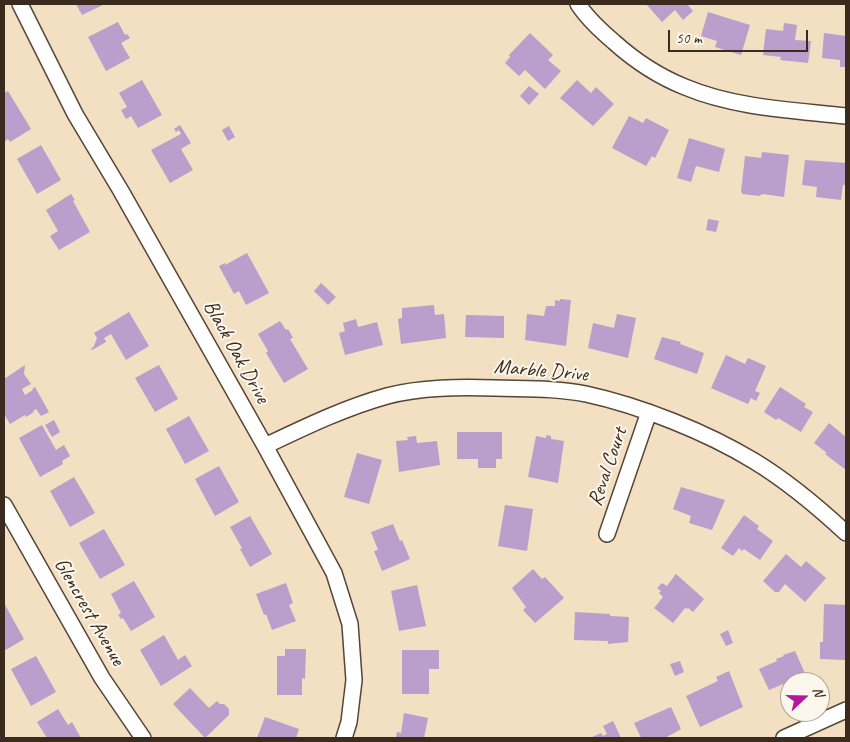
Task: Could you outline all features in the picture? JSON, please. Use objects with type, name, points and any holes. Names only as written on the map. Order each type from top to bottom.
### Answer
[{"type":"street","name":"Black Oak Drive","points":[[20,4],[75,114],[126,200],[265,446],[334,573],[350,624],[354,680],[349,722],[344,738]]},
{"type":"street","points":[[578,4],[608,37],[633,58],[685,87],[730,100],[846,116]]},
{"type":"street","name":"Marble Drive","points":[[265,446],[339,411],[388,396],[421,390],[467,387],[551,390],[586,394],[649,412],[712,439],[754,461],[817,507],[846,533]]},
{"type":"street","name":"Reval Court","points":[[607,534],[649,412]]},
{"type":"street","name":"Glencrest Avenue","points":[[4,505],[102,678],[143,738]]},
{"type":"street","points":[[784,738],[846,710]]},
{"type":"building","points":[[76,4],[105,4],[82,15]]},
{"type":"building","points":[[646,4],[687,4],[693,11],[683,20],[675,10],[662,22]]},
{"type":"building","points":[[708,12],[750,25],[741,55],[715,47],[717,41],[701,36]]},
{"type":"building","points":[[118,22],[125,35],[127,34],[130,38],[121,43],[130,58],[106,71],[88,37]]},
{"type":"building","points":[[784,23],[797,25],[795,40],[811,41],[808,63],[780,60],[781,57],[763,55],[766,29],[783,31]]},
{"type":"building","points":[[530,33],[553,55],[548,60],[561,71],[545,89],[525,70],[519,76],[505,63],[510,57],[509,55]]},
{"type":"building","points":[[824,33],[846,36],[846,67],[840,67],[840,60],[822,58]]},
{"type":"building","points":[[142,80],[162,115],[138,128],[131,116],[126,119],[121,110],[127,107],[119,93]]},
{"type":"building","points":[[577,80],[591,93],[596,87],[614,104],[593,126],[560,98]]},
{"type":"building","points":[[529,86],[539,94],[529,105],[520,96]]},
{"type":"building","points":[[8,91],[31,129],[10,142],[8,139],[4,142],[4,93]]},
{"type":"building","points":[[629,116],[643,123],[646,118],[669,130],[655,158],[652,156],[646,166],[612,148]]},
{"type":"building","points":[[180,125],[191,143],[181,149],[193,170],[170,183],[151,150],[181,134],[179,130],[176,132],[174,129]]},
{"type":"building","points":[[229,126],[235,137],[228,141],[222,130]]},
{"type":"building","points":[[689,138],[725,149],[719,172],[696,166],[691,182],[677,178]]},
{"type":"building","points":[[41,145],[61,180],[37,194],[17,159]]},
{"type":"building","points":[[762,152],[789,155],[784,197],[763,194],[759,196],[743,194],[741,192],[745,156],[761,158]]},
{"type":"building","points":[[805,160],[846,163],[846,185],[843,185],[841,200],[816,197],[817,187],[802,185]]},
{"type":"building","points":[[71,194],[90,232],[59,250],[50,236],[58,231],[46,210]]},
{"type":"building","points":[[708,219],[719,221],[716,232],[706,230]]},
{"type":"building","points":[[247,253],[269,293],[246,305],[239,291],[234,294],[219,266],[225,263],[225,265]]},
{"type":"building","points":[[321,283],[336,297],[328,305],[314,291]]},
{"type":"building","points":[[560,299],[571,300],[566,346],[525,340],[527,314],[544,316],[546,306],[555,306],[555,300],[560,301]]},
{"type":"building","points":[[434,305],[435,315],[444,314],[446,338],[401,344],[398,319],[402,318],[402,308]]},
{"type":"building","points":[[129,312],[149,346],[126,360],[111,334],[104,338],[106,342],[91,349],[97,338],[94,333]]},
{"type":"building","points":[[617,314],[636,318],[628,358],[588,348],[593,323],[614,328]]},
{"type":"building","points":[[466,315],[504,316],[504,338],[465,337]]},
{"type":"building","points":[[356,319],[358,327],[377,322],[383,345],[345,355],[339,333],[345,331],[343,323]]},
{"type":"building","points":[[280,321],[286,330],[288,329],[293,338],[290,339],[308,369],[284,383],[266,353],[268,351],[258,334]]},
{"type":"building","points":[[662,337],[681,342],[680,344],[704,353],[697,374],[654,359]]},
{"type":"building","points":[[726,355],[745,364],[748,358],[766,366],[755,391],[760,393],[756,401],[751,398],[748,404],[711,388]]},
{"type":"building","points":[[25,365],[24,374],[31,384],[22,389],[25,395],[35,387],[49,412],[41,416],[36,409],[26,417],[25,415],[10,424],[4,414],[4,379]]},
{"type":"building","points":[[159,365],[178,399],[155,412],[135,378]]},
{"type":"building","points":[[780,387],[806,404],[804,407],[813,412],[801,432],[764,412]]},
{"type":"building","points":[[189,416],[209,451],[185,464],[166,429]]},
{"type":"building","points":[[54,420],[60,432],[52,437],[45,425]]},
{"type":"building","points":[[829,423],[846,437],[846,470],[814,443]]},
{"type":"building","points":[[42,425],[56,450],[64,445],[70,456],[62,461],[63,464],[40,477],[19,438]]},
{"type":"building","points":[[457,432],[502,432],[502,459],[496,459],[496,468],[478,468],[478,459],[457,459]]},
{"type":"building","points":[[546,435],[551,436],[551,439],[564,441],[558,483],[528,477],[536,436],[546,438]]},
{"type":"building","points":[[416,436],[417,443],[437,441],[440,465],[399,472],[396,441],[408,440],[407,437]]},
{"type":"building","points":[[357,453],[382,460],[369,504],[344,497]]},
{"type":"building","points":[[219,466],[239,502],[215,516],[195,479]]},
{"type":"building","points":[[74,477],[95,513],[70,527],[50,491]]},
{"type":"building","points":[[681,487],[725,500],[712,530],[689,523],[691,516],[673,509]]},
{"type":"building","points":[[505,505],[533,509],[527,551],[498,546]]},
{"type":"building","points":[[744,515],[759,526],[757,529],[773,541],[760,560],[744,549],[742,551],[739,548],[733,556],[721,548]]},
{"type":"building","points":[[250,516],[272,554],[250,567],[230,527]]},
{"type":"building","points":[[393,524],[410,559],[382,571],[374,551],[378,550],[371,532]]},
{"type":"building","points":[[104,529],[125,565],[100,579],[79,543]]},
{"type":"building","points":[[786,554],[801,567],[806,561],[826,578],[805,602],[785,584],[779,592],[775,592],[763,581]]},
{"type":"building","points":[[533,569],[542,579],[545,577],[564,598],[535,623],[523,610],[526,607],[512,588]]},
{"type":"building","points":[[676,574],[704,599],[693,612],[685,608],[673,623],[654,608],[663,597],[659,593],[661,591],[657,588],[662,583],[667,586]]},
{"type":"building","points":[[134,581],[155,617],[131,631],[123,618],[121,619],[118,615],[121,613],[111,594]]},
{"type":"building","points":[[286,583],[293,603],[289,605],[296,621],[272,630],[256,594]]},
{"type":"building","points":[[417,585],[426,626],[399,631],[391,591]]},
{"type":"building","points":[[4,603],[24,639],[4,651]]},
{"type":"building","points":[[824,604],[846,605],[846,660],[820,659],[820,642],[823,642]]},
{"type":"building","points":[[575,612],[629,617],[628,642],[608,644],[608,641],[574,640]]},
{"type":"building","points":[[728,630],[733,643],[726,646],[720,634]]},
{"type":"building","points":[[164,635],[178,660],[185,655],[192,666],[161,686],[140,650]]},
{"type":"building","points":[[285,649],[306,649],[305,679],[302,678],[302,695],[277,695],[277,656],[285,656]]},
{"type":"building","points":[[402,650],[439,650],[439,669],[429,669],[429,694],[402,694]]},
{"type":"building","points":[[795,651],[804,672],[780,672],[780,685],[769,690],[759,669],[777,661],[776,659]]},
{"type":"building","points":[[36,656],[56,692],[31,706],[11,669]]},
{"type":"building","points":[[680,661],[684,672],[675,676],[670,664]]},
{"type":"building","points":[[729,671],[743,707],[700,727],[686,696],[718,681],[716,677]]},
{"type":"building","points":[[190,688],[209,708],[217,701],[229,709],[229,715],[205,738],[173,704]]},
{"type":"building","points":[[671,707],[681,729],[665,738],[641,738],[634,723]]},
{"type":"building","points":[[58,709],[68,725],[72,722],[81,738],[47,738],[37,722]]},
{"type":"building","points":[[404,713],[428,718],[424,738],[396,738],[397,732],[401,733]]},
{"type":"building","points":[[265,717],[299,729],[296,738],[257,738]]},
{"type":"building","points":[[613,721],[621,738],[590,738],[601,733],[603,736],[607,734],[603,726]]}]
